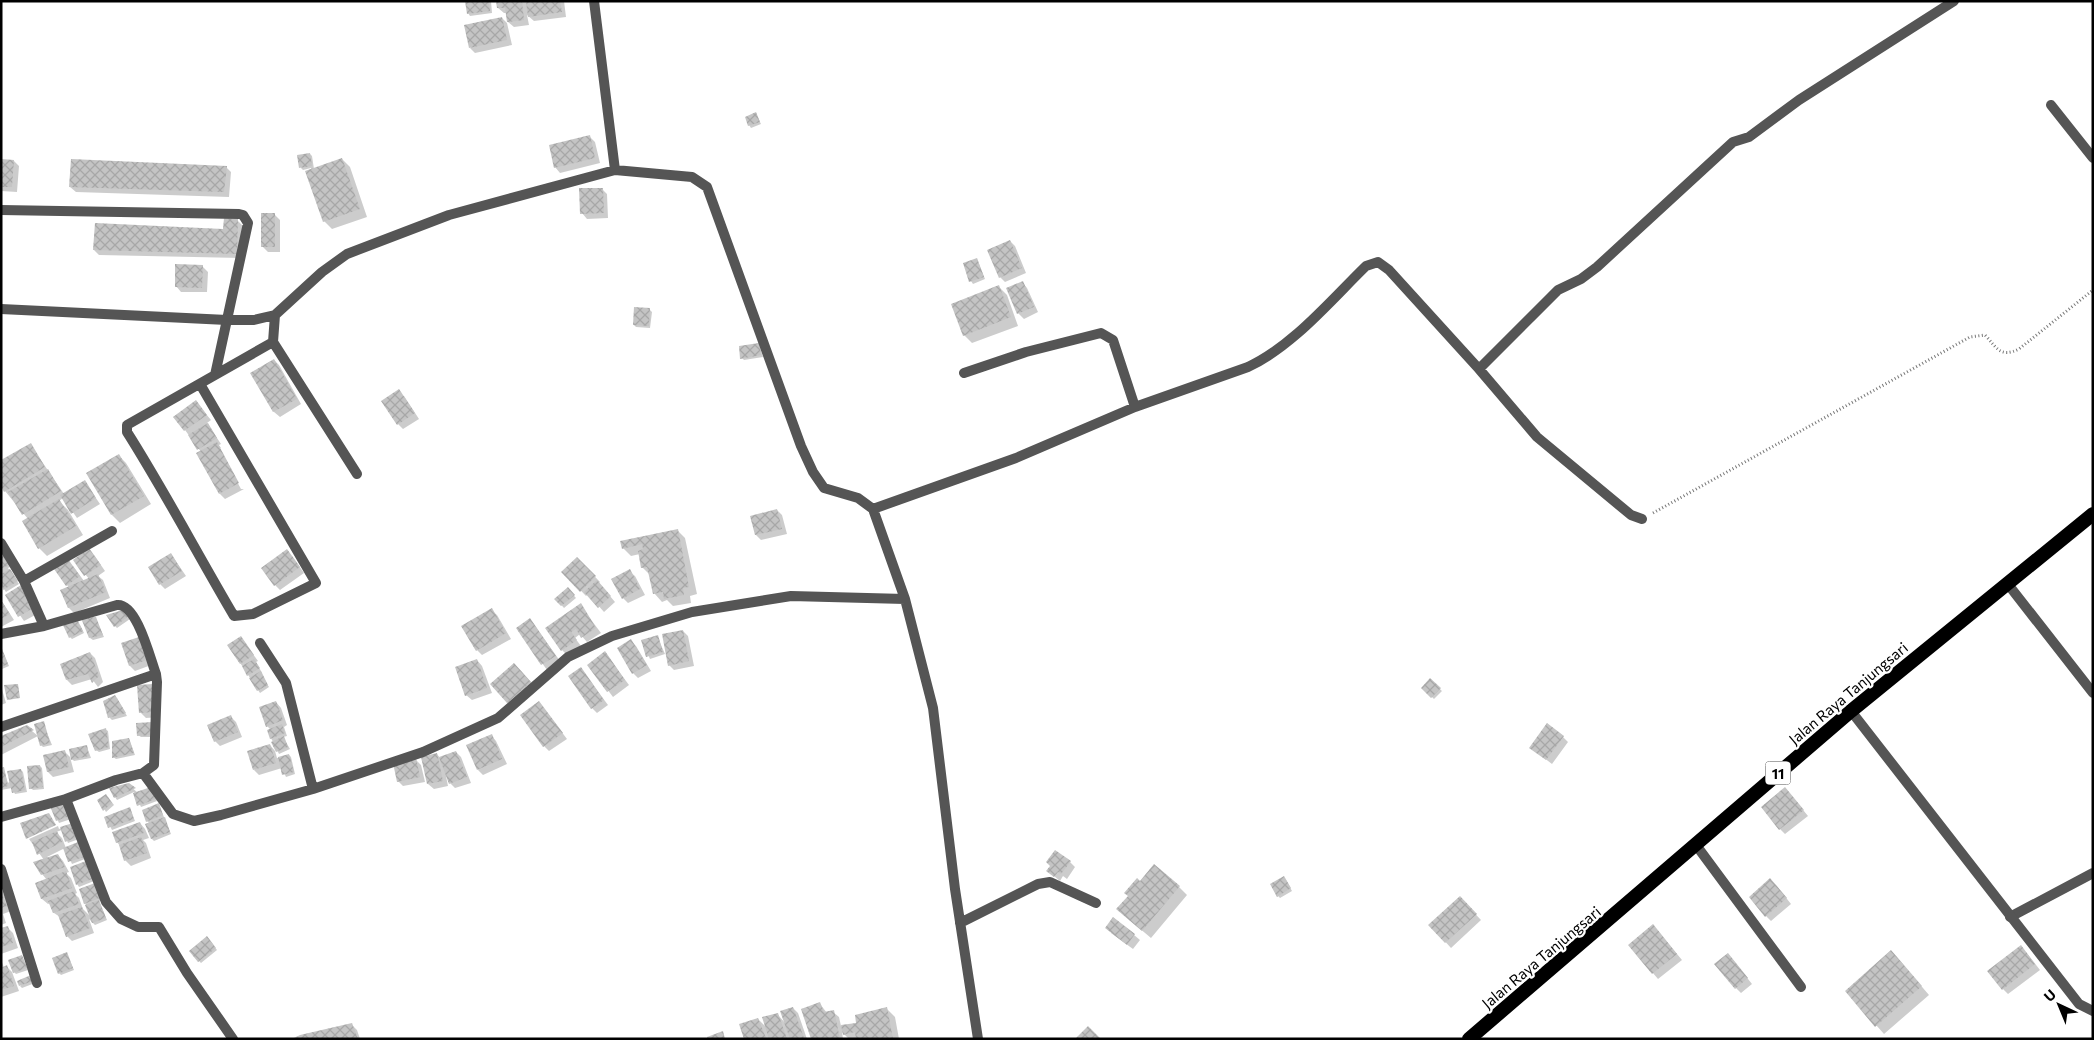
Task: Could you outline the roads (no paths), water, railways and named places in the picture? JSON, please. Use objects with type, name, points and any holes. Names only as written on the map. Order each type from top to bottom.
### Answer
[{"type":"highway","name":"Jalan Raya Tanjungsari","points":[[1469,1039],[1851,711],[2093,514]]},
{"type":"street","points":[[594,1],[615,170]]},
{"type":"street","points":[[1479,369],[1558,290],[1589,274],[1733,142],[1754,134],[1799,100],[1954,1]]},
{"type":"street","points":[[2051,105],[2093,158]]},
{"type":"street","points":[[1,309],[254,320],[275,314],[322,272],[347,254],[449,215],[615,170],[692,177],[707,187],[812,472],[824,488],[858,498],[873,509],[905,599],[933,708],[960,923],[978,1039]]},
{"type":"street","points":[[1,210],[243,215],[248,223],[216,375]]},
{"type":"street","points":[[873,509],[1016,458],[1135,407],[1264,360],[1290,340],[1366,266],[1375,262],[1382,264],[1390,270],[1537,437],[1631,514],[1642,519]]},
{"type":"street","points":[[275,314],[273,342],[357,474]]},
{"type":"street","points":[[964,373],[1026,352],[1101,333],[1113,340],[1135,407]]},
{"type":"street","points":[[200,384],[316,583],[253,614],[234,616],[150,468],[127,432],[128,425],[133,421],[273,342]]},
{"type":"street","points":[[24,581],[112,531]]},
{"type":"street","points":[[1,543],[24,581],[44,626]]},
{"type":"street","points":[[2007,583],[2093,693]]},
{"type":"street","points":[[143,773],[173,814],[194,821],[221,815],[313,789],[423,752],[498,718],[568,658],[612,636],[692,612],[791,596],[905,599]]},
{"type":"street","points":[[1,634],[44,626],[117,604],[125,606],[138,622],[156,674],[154,765],[143,773],[116,780],[66,799],[1,817]]},
{"type":"street","points":[[260,643],[286,683],[313,789]]},
{"type":"street","points":[[1,727],[156,674]]},
{"type":"street","points":[[1851,711],[2079,1004],[2093,1011]]},
{"type":"street","points":[[66,799],[106,902],[121,919],[138,927],[160,926],[187,973],[233,1039]]},
{"type":"street","points":[[1696,845],[1801,986]]},
{"type":"street","points":[[1,869],[38,983]]},
{"type":"street","points":[[2010,917],[2093,873]]},
{"type":"street","points":[[960,923],[1038,884],[1050,882],[1096,903]]}]
